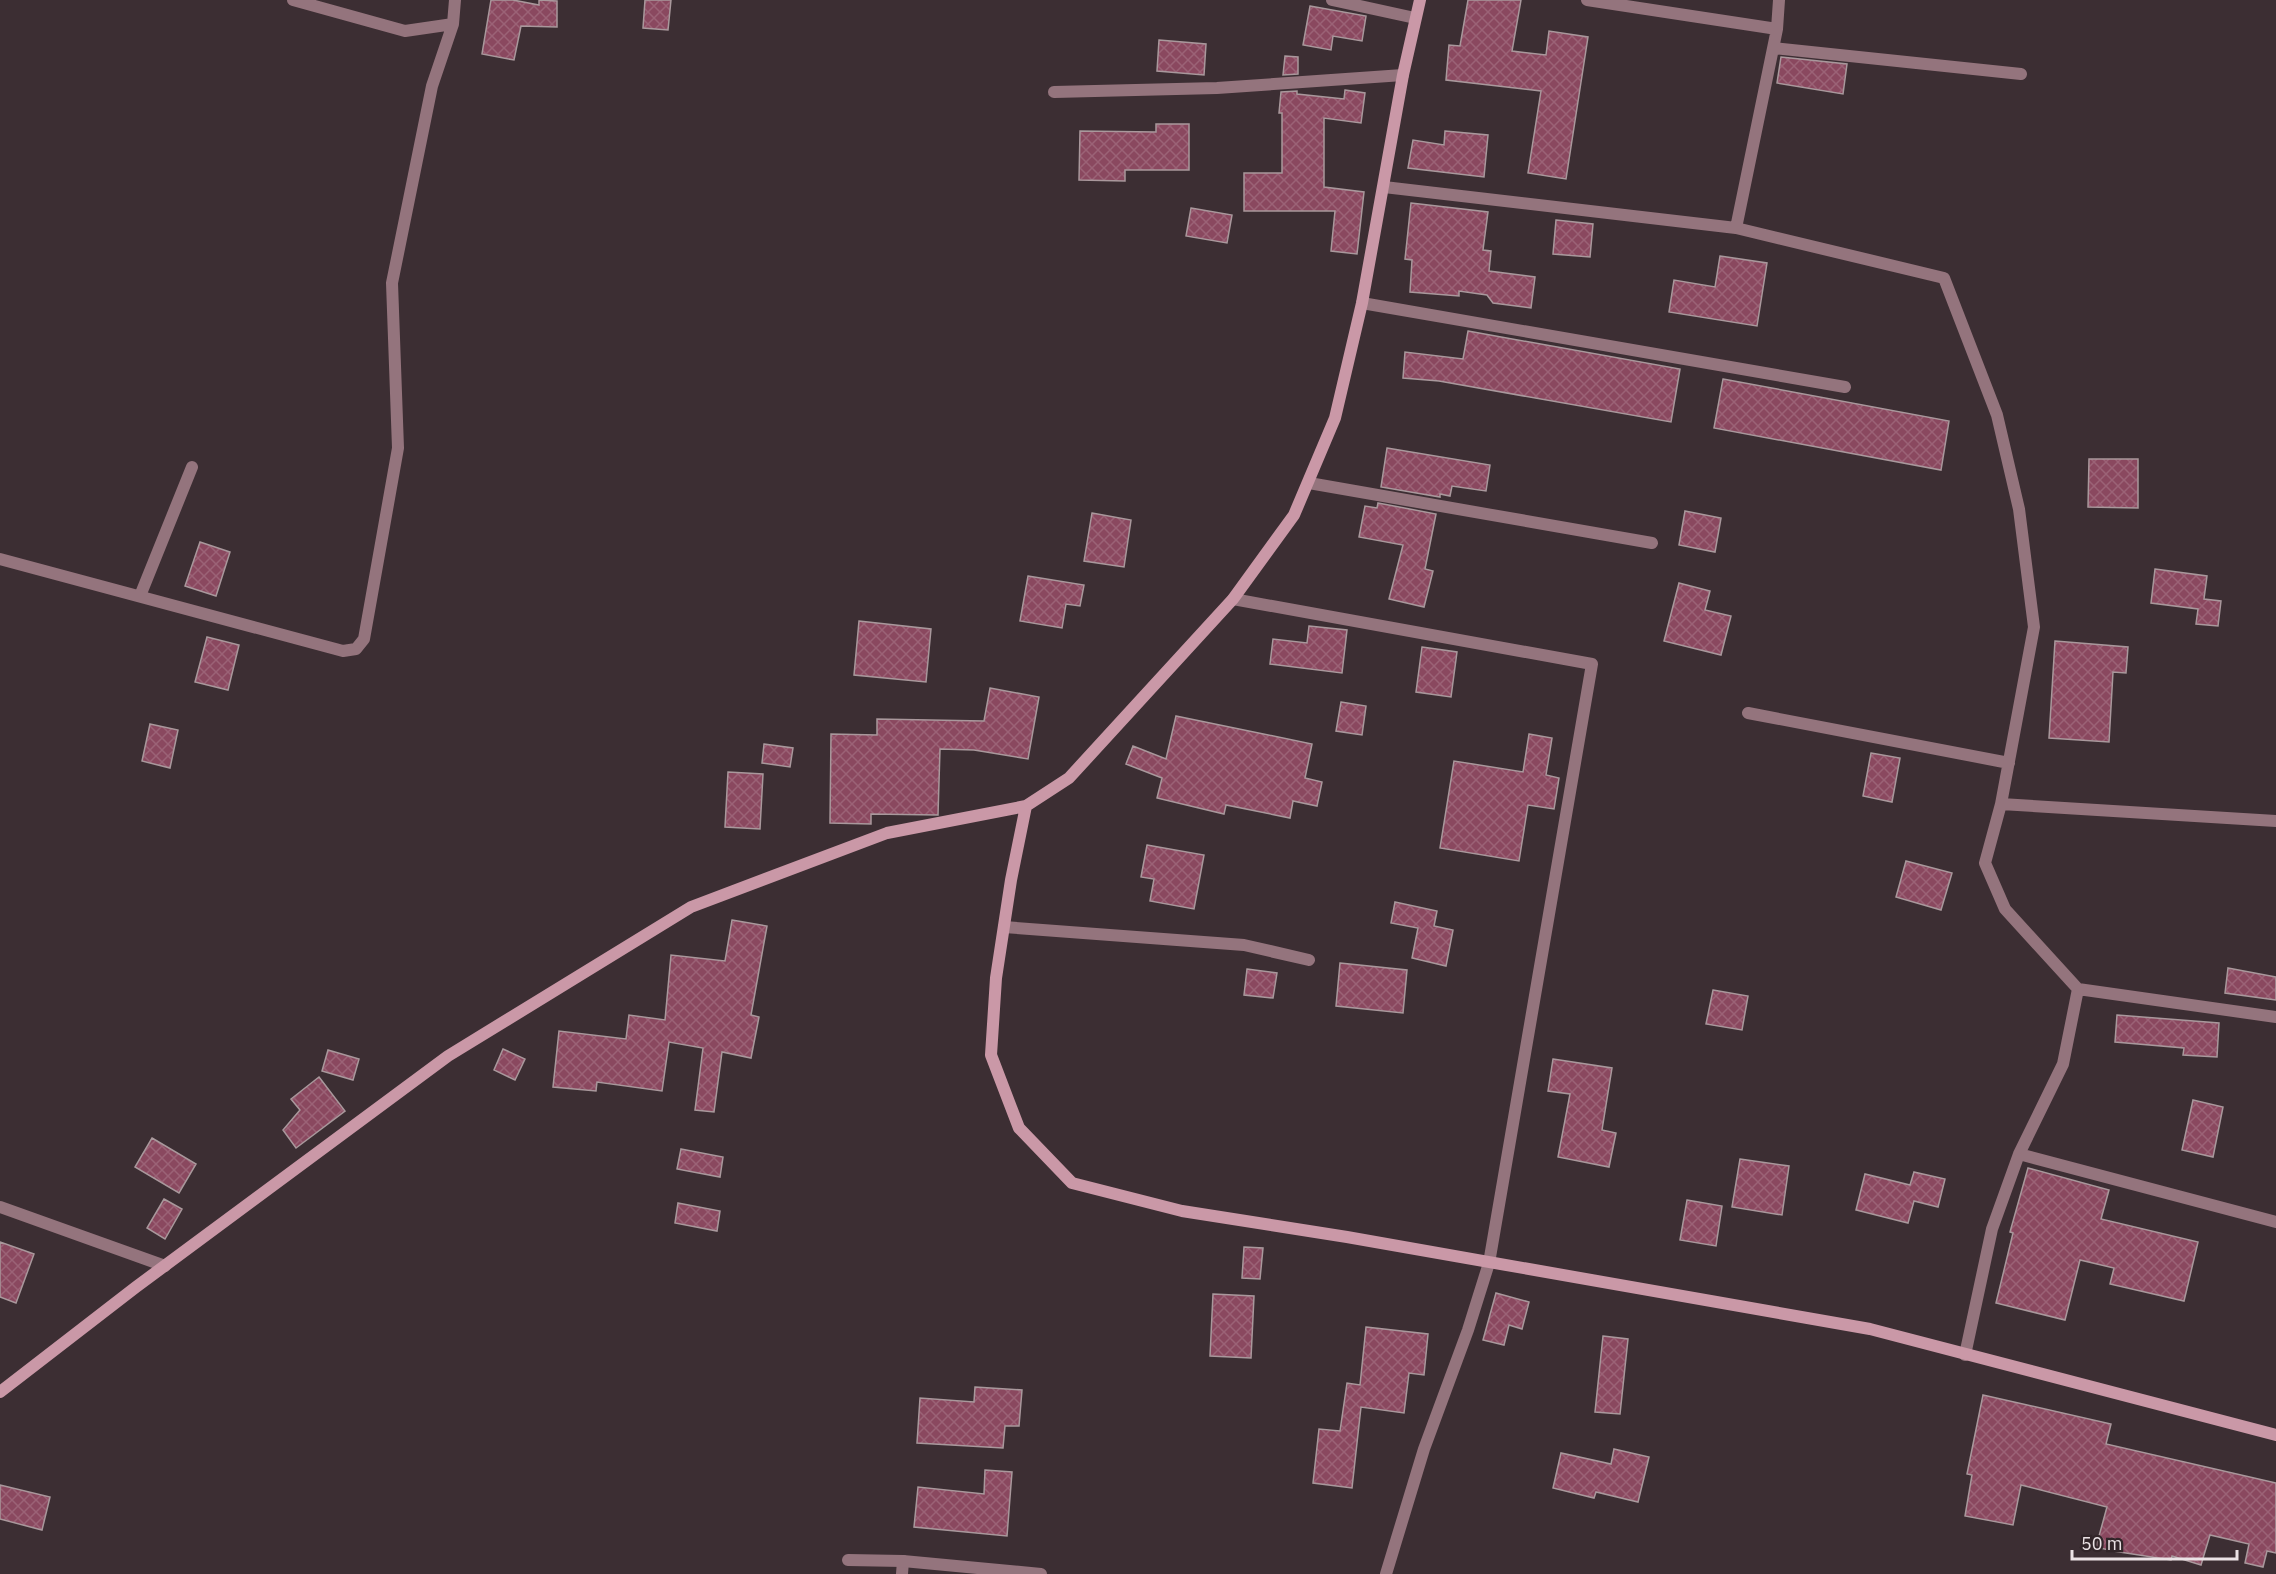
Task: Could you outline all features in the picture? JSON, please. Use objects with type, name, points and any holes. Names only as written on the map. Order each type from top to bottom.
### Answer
[{"type":"street","points":[[293,0],[405,31],[453,24]]},
{"type":"street","points":[[0,559],[343,651],[356,649],[364,639],[398,448],[392,283],[409,189],[432,86],[453,24],[455,0]]},
{"type":"street","points":[[1332,0],[1415,18]]},
{"type":"street","points":[[0,1392],[165,1266],[448,1056],[691,907],[887,833],[1026,806],[1069,778],[1233,599],[1294,515],[1309,483],[1335,418],[1362,303],[1403,75],[1420,0]]},
{"type":"street","points":[[1587,0],[1778,29]]},
{"type":"street","points":[[1736,228],[1778,29],[1779,0]]},
{"type":"street","points":[[1774,48],[2021,74]]},
{"type":"street","points":[[1054,92],[1217,88],[1403,75]]},
{"type":"street","points":[[1384,186],[1736,228],[1944,278],[1997,415],[2019,508],[2034,627],[2001,804],[1985,863],[2005,909],[2078,989],[2276,1017]]},
{"type":"street","points":[[1362,303],[1845,387]]},
{"type":"street","points":[[140,596],[192,467]]},
{"type":"street","points":[[1309,483],[1652,543]]},
{"type":"street","points":[[1233,599],[1592,664],[1489,1263],[1464,1341],[1424,1449],[1386,1574]]},
{"type":"street","points":[[1748,713],[2009,763]]},
{"type":"street","points":[[2001,804],[2276,821]]},
{"type":"street","points":[[1026,806],[996,978],[991,1055],[1019,1128],[1072,1183],[1182,1211],[1347,1237],[1870,1329],[2276,1435]]},
{"type":"street","points":[[1004,927],[1244,945],[1309,960]]},
{"type":"street","points":[[1965,1355],[1992,1229],[2019,1154],[2063,1064],[2078,989]]},
{"type":"street","points":[[2019,1154],[2276,1221]]},
{"type":"street","points":[[0,1207],[165,1266]]},
{"type":"street","points":[[848,1560],[903,1561],[1041,1574]]},
{"type":"street","points":[[902,1574],[903,1561]]},
{"type":"building","points":[[491,0],[513,0],[539,5],[539,0],[557,1],[557,27],[521,26],[514,60],[482,54]]},
{"type":"building","points":[[645,0],[671,0],[668,30],[643,28]]},
{"type":"building","points":[[1468,0],[1521,0],[1512,51],[1546,55],[1549,31],[1588,37],[1566,179],[1528,173],[1541,91],[1446,80],[1449,45],[1460,46]]},
{"type":"building","points":[[1310,6],[1366,16],[1362,41],[1333,36],[1331,50],[1303,45]]},
{"type":"building","points":[[1159,40],[1206,44],[1204,75],[1157,71]]},
{"type":"building","points":[[1285,56],[1298,57],[1298,74],[1283,75]]},
{"type":"building","points":[[1781,57],[1847,64],[1843,94],[1777,83]]},
{"type":"building","points":[[1345,90],[1365,93],[1361,123],[1324,118],[1324,187],[1364,192],[1357,254],[1331,251],[1335,211],[1244,211],[1244,173],[1282,173],[1282,113],[1279,113],[1281,92],[1297,91],[1297,94],[1344,99]]},
{"type":"building","points":[[1156,124],[1189,124],[1189,170],[1125,170],[1125,181],[1079,180],[1080,131],[1156,132]]},
{"type":"building","points":[[1445,131],[1488,135],[1484,177],[1408,168],[1413,140],[1444,145]]},
{"type":"building","points":[[1411,203],[1488,212],[1483,250],[1491,251],[1489,271],[1535,277],[1531,308],[1493,303],[1487,295],[1459,291],[1459,296],[1410,292],[1412,260],[1405,259]]},
{"type":"building","points":[[1191,208],[1232,215],[1227,243],[1186,236]]},
{"type":"building","points":[[1556,220],[1593,224],[1590,257],[1553,254]]},
{"type":"building","points":[[1720,256],[1767,263],[1757,326],[1669,312],[1674,280],[1715,287]]},
{"type":"building","points":[[1468,331],[1680,369],[1671,422],[1439,381],[1403,378],[1405,352],[1463,359]]},
{"type":"building","points":[[1723,379],[1949,421],[1941,470],[1714,428]]},
{"type":"building","points":[[1387,448],[1490,465],[1486,491],[1452,486],[1450,496],[1440,494],[1440,497],[1381,487]]},
{"type":"building","points":[[2089,459],[2138,459],[2138,508],[2088,507]]},
{"type":"building","points":[[1378,503],[1436,514],[1425,569],[1433,571],[1424,607],[1389,599],[1403,545],[1359,537],[1365,506],[1377,508]]},
{"type":"building","points":[[1685,511],[1721,518],[1715,552],[1679,545]]},
{"type":"building","points":[[1092,513],[1131,520],[1124,567],[1084,561]]},
{"type":"building","points":[[200,542],[230,552],[216,596],[185,586]]},
{"type":"building","points":[[2155,569],[2207,576],[2204,599],[2221,601],[2218,626],[2196,624],[2198,609],[2151,603]]},
{"type":"building","points":[[1028,576],[1084,585],[1080,606],[1066,604],[1062,628],[1020,621]]},
{"type":"building","points":[[1679,583],[1710,591],[1705,610],[1731,616],[1721,655],[1664,641]]},
{"type":"building","points":[[859,621],[931,629],[926,682],[854,675]]},
{"type":"building","points":[[1309,626],[1347,630],[1342,673],[1270,664],[1273,639],[1307,643]]},
{"type":"building","points":[[207,637],[239,645],[228,690],[195,682]]},
{"type":"building","points":[[2055,641],[2128,647],[2126,673],[2113,672],[2109,742],[2049,738]]},
{"type":"building","points":[[1422,647],[1457,652],[1451,697],[1416,692]]},
{"type":"building","points":[[990,688],[1039,697],[1028,759],[974,750],[940,749],[938,815],[871,814],[871,824],[830,823],[831,734],[877,735],[877,719],[984,721]]},
{"type":"building","points":[[1341,702],[1366,706],[1362,735],[1336,731]]},
{"type":"building","points":[[1176,716],[1312,744],[1305,778],[1322,782],[1317,806],[1293,801],[1290,818],[1226,805],[1224,814],[1157,798],[1162,778],[1126,764],[1133,746],[1166,759]]},
{"type":"building","points":[[150,724],[178,730],[170,768],[142,761]]},
{"type":"building","points":[[1529,734],[1552,738],[1546,775],[1559,778],[1554,809],[1528,805],[1519,861],[1440,848],[1454,761],[1523,772]]},
{"type":"building","points":[[764,744],[793,748],[790,767],[762,763]]},
{"type":"building","points":[[1871,753],[1900,758],[1892,802],[1863,796]]},
{"type":"building","points":[[728,772],[763,774],[760,829],[725,827]]},
{"type":"building","points":[[1147,845],[1204,855],[1194,909],[1150,901],[1154,879],[1141,877]]},
{"type":"building","points":[[1906,861],[1952,873],[1941,910],[1896,897]]},
{"type":"building","points":[[1395,902],[1437,911],[1434,926],[1453,930],[1446,966],[1412,958],[1418,928],[1391,923]]},
{"type":"building","points":[[732,920],[767,926],[751,1015],[759,1017],[751,1058],[722,1052],[714,1112],[695,1110],[703,1048],[669,1042],[662,1091],[597,1082],[596,1091],[553,1087],[559,1031],[626,1039],[629,1015],[665,1020],[671,955],[725,961]]},
{"type":"building","points":[[1340,963],[1407,970],[1403,1013],[1336,1006]]},
{"type":"building","points":[[2228,968],[2276,977],[2276,1000],[2225,993]]},
{"type":"building","points":[[1247,969],[1277,973],[1273,998],[1244,995]]},
{"type":"building","points":[[1713,990],[1748,996],[1742,1030],[1706,1024]]},
{"type":"building","points":[[2117,1015],[2219,1023],[2217,1057],[2183,1055],[2184,1048],[2115,1042]]},
{"type":"building","points":[[503,1049],[525,1059],[515,1080],[494,1070]]},
{"type":"building","points":[[328,1050],[359,1059],[353,1080],[322,1071]]},
{"type":"building","points":[[1553,1059],[1612,1068],[1602,1130],[1616,1133],[1609,1167],[1558,1157],[1570,1094],[1548,1091]]},
{"type":"building","points":[[319,1077],[345,1111],[296,1148],[283,1130],[300,1110],[291,1099]]},
{"type":"building","points":[[2193,1100],[2223,1107],[2213,1157],[2182,1150]]},
{"type":"building","points":[[152,1138],[196,1164],[179,1193],[135,1167]]},
{"type":"building","points":[[681,1149],[723,1157],[720,1177],[677,1169]]},
{"type":"building","points":[[1740,1159],[1789,1166],[1782,1215],[1732,1207]]},
{"type":"building","points":[[2028,1168],[2109,1190],[2101,1219],[2198,1242],[2184,1301],[2110,1284],[2114,1268],[2080,1260],[2065,1320],[1996,1303],[2013,1233],[2010,1232]]},
{"type":"building","points":[[1914,1172],[1945,1179],[1938,1207],[1914,1201],[1908,1223],[1856,1210],[1865,1174],[1910,1185]]},
{"type":"building","points":[[164,1199],[182,1209],[165,1239],[147,1228]]},
{"type":"building","points":[[1687,1200],[1722,1206],[1716,1246],[1680,1240]]},
{"type":"building","points":[[678,1203],[720,1211],[717,1231],[675,1223]]},
{"type":"building","points":[[0,1242],[34,1254],[16,1303],[0,1297]]},
{"type":"building","points":[[1244,1247],[1263,1248],[1260,1279],[1242,1278]]},
{"type":"building","points":[[1496,1293],[1529,1302],[1522,1329],[1509,1325],[1504,1345],[1483,1340]]},
{"type":"building","points":[[1213,1294],[1254,1296],[1251,1358],[1210,1356]]},
{"type":"building","points":[[1366,1327],[1428,1334],[1424,1375],[1409,1373],[1404,1413],[1361,1407],[1352,1488],[1313,1483],[1319,1429],[1340,1431],[1347,1383],[1360,1385]]},
{"type":"building","points":[[1603,1336],[1628,1339],[1620,1414],[1595,1412]]},
{"type":"building","points":[[975,1387],[1022,1390],[1019,1426],[1005,1426],[1003,1448],[917,1443],[920,1398],[974,1402]]},
{"type":"building","points":[[1983,1395],[2111,1424],[2106,1444],[2276,1483],[2276,1553],[2267,1551],[2263,1567],[2245,1563],[2249,1544],[2210,1535],[2201,1565],[2172,1556],[2171,1560],[2096,1547],[2107,1507],[2021,1485],[2013,1525],[1965,1516],[1972,1475],[1967,1474]]},
{"type":"building","points":[[1614,1449],[1649,1457],[1638,1502],[1596,1492],[1594,1498],[1553,1488],[1561,1453],[1611,1464]]},
{"type":"building","points":[[985,1470],[1012,1472],[1007,1536],[914,1527],[918,1487],[984,1494]]},
{"type":"building","points":[[0,1485],[50,1497],[42,1530],[0,1519]]}]
